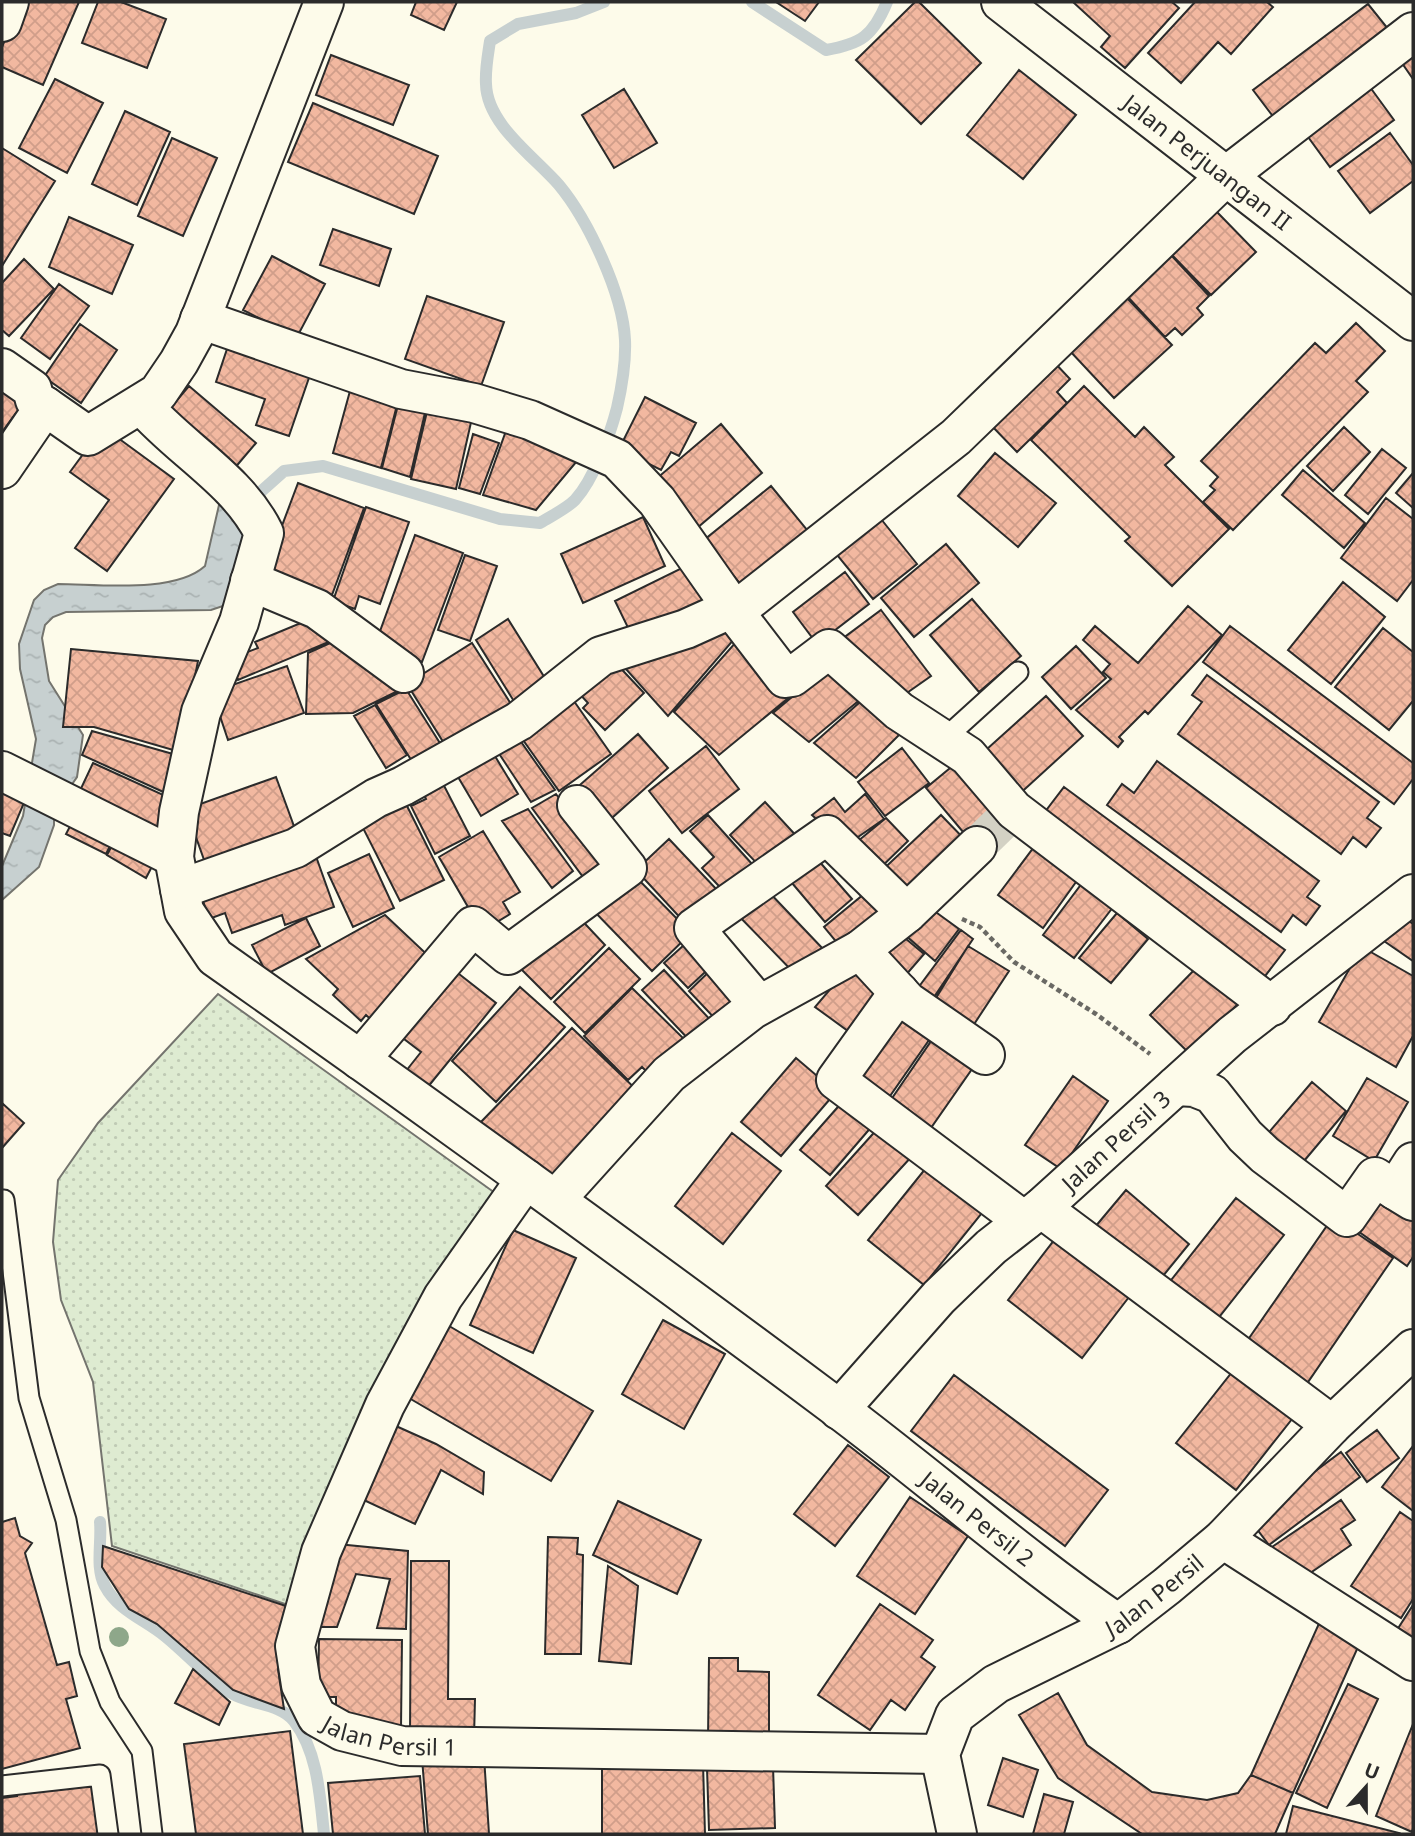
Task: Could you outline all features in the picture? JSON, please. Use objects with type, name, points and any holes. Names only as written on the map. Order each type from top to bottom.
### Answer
[{"type":"street","points":[[2,22],[9,2]]},
{"type":"street","points":[[2,368],[32,389],[35,400],[88,436],[158,393],[179,362],[201,319],[324,2]]},
{"type":"street","name":"Jalan Perjuangan II","points":[[1001,2],[1413,321]]},
{"type":"street","points":[[10,774],[73,804],[177,873],[296,848],[376,798],[403,786],[519,721],[601,656],[686,629],[748,601],[956,437],[1225,177],[1413,32]]},
{"type":"street","points":[[201,319],[401,389],[474,403],[530,420],[603,451],[657,501],[734,607],[741,622],[785,678],[792,677],[829,649],[899,711],[968,757],[1014,810],[1272,1006]]},
{"type":"street","points":[[142,405],[162,428],[228,484],[257,519],[264,533],[239,622],[201,712],[179,812],[177,873]]},
{"type":"street","points":[[2,469],[45,406]]},
{"type":"street","points":[[250,581],[317,609],[404,673]]},
{"type":"street","points":[[360,1060],[473,926],[508,955],[627,868],[577,805]]},
{"type":"street","points":[[759,1005],[694,928],[827,835],[914,906]]},
{"type":"street","name":"Jalan Persil 1","points":[[940,1754],[402,1746],[342,1731],[317,1717],[301,1685],[295,1646],[321,1552],[385,1405],[443,1297],[541,1189],[669,1074],[759,1005],[860,950],[914,906],[977,846]]},
{"type":"street","name":"Jalan Persil 2","points":[[177,873],[184,912],[215,957],[541,1189],[839,1410],[1058,1583],[1118,1623]]},
{"type":"street","name":"Jalan Persil 3","points":[[839,1410],[939,1297],[991,1247],[1032,1214],[1233,1035],[1413,894]]},
{"type":"street","points":[[860,950],[907,1001],[985,1055]]},
{"type":"street","points":[[899,992],[836,1080],[1332,1425]]},
{"type":"street","points":[[1180,1083],[1212,1094],[1226,1109],[1230,1119],[1265,1155],[1347,1217],[1375,1177],[1407,1184]]},
{"type":"street","name":"Jalan Persil","points":[[940,1754],[955,1715],[996,1684],[1118,1623],[1223,1539],[1332,1425],[1413,1349]]},
{"type":"street","points":[[1223,1539],[1413,1661]]},
{"type":"street","points":[[940,1754],[957,1834]]},
{"type":"lane","points":[[943,740],[1018,672]]},
{"type":"lane","points":[[4,1200],[29,1398],[66,1520],[90,1651],[110,1702],[142,1751],[152,1834]]},
{"type":"lane","points":[[2,1786],[100,1775],[108,1834]]},
{"type":"path","points":[[914,906],[980,927],[1014,962],[1096,1014],[1180,1083]]},
{"type":"green space","points":[[218,994],[502,1198],[288,1605],[112,1546],[93,1382],[61,1300],[53,1242],[58,1180],[98,1123]]},
{"type":"water","points":[[227,492],[249,524],[229,604],[211,610],[66,612],[53,617],[45,625],[42,638],[49,681],[83,735],[77,777],[54,810],[54,825],[39,867],[2,900],[2,866],[23,816],[36,739],[20,669],[19,644],[34,600],[44,590],[58,584],[134,586],[174,581],[191,575],[205,566],[219,505]]},
{"type":"building","points":[[21,2],[79,2],[43,85],[2,67],[2,47]]},
{"type":"building","points":[[98,2],[121,2],[166,19],[147,68],[82,43]]},
{"type":"building","points":[[416,2],[457,2],[444,30],[411,15]]},
{"type":"building","points":[[776,2],[819,2],[805,21]]},
{"type":"building","points":[[915,2],[919,2],[981,63],[921,124],[856,60]]},
{"type":"building","points":[[1073,2],[1172,2],[1179,8],[1125,68],[1101,47],[1110,36]]},
{"type":"building","points":[[1195,2],[1267,2],[1273,7],[1231,54],[1218,42],[1181,83],[1148,53]]},
{"type":"building","points":[[1368,4],[1397,40],[1281,127],[1253,90]]},
{"type":"building","points":[[1413,40],[1413,79],[1395,53]]},
{"type":"building","points":[[331,55],[409,85],[393,125],[316,95]]},
{"type":"building","points":[[1019,70],[1076,115],[1023,179],[967,135]]},
{"type":"building","points":[[55,79],[103,103],[67,173],[19,148]]},
{"type":"building","points":[[1367,83],[1394,120],[1330,167],[1303,130]]},
{"type":"building","points":[[624,89],[657,143],[614,168],[582,115]]},
{"type":"building","points":[[313,103],[438,156],[414,214],[288,162]]},
{"type":"building","points":[[125,111],[170,132],[137,205],[92,184]]},
{"type":"building","points":[[1390,133],[1413,165],[1413,181],[1370,213],[1338,171]]},
{"type":"building","points":[[172,138],[217,158],[183,236],[138,216]]},
{"type":"building","points":[[2,148],[55,181],[2,266]]},
{"type":"building","points":[[1216,211],[1256,252],[1211,295],[1171,254]]},
{"type":"building","points":[[69,217],[133,245],[112,294],[49,267]]},
{"type":"building","points":[[333,229],[391,249],[379,286],[320,265]]},
{"type":"building","points":[[1171,255],[1209,296],[1197,308],[1203,315],[1182,335],[1175,328],[1165,337],[1127,296]]},
{"type":"building","points":[[272,256],[325,284],[297,337],[243,310]]},
{"type":"building","points":[[24,259],[54,289],[9,336],[2,330],[2,283]]},
{"type":"building","points":[[59,284],[89,306],[50,359],[21,338]]},
{"type":"building","points":[[427,296],[504,322],[481,386],[405,359]]},
{"type":"building","points":[[1126,297],[1172,345],[1114,398],[1069,350]]},
{"type":"building","points":[[1356,323],[1385,351],[1356,381],[1368,392],[1233,530],[1203,502],[1215,490],[1210,486],[1218,477],[1201,461],[1315,343],[1326,353]]},
{"type":"building","points":[[80,324],[117,350],[81,403],[44,377]]},
{"type":"building","points":[[231,337],[313,366],[289,436],[256,425],[265,399],[216,382]]},
{"type":"building","points":[[1053,361],[1070,379],[1057,392],[1067,403],[1017,452],[989,423]]},
{"type":"building","points":[[353,380],[400,393],[381,468],[333,453]]},
{"type":"building","points":[[2,382],[26,399],[2,432]]},
{"type":"building","points":[[189,386],[256,443],[228,476],[161,419]]},
{"type":"building","points":[[1084,386],[1135,437],[1144,427],[1174,457],[1165,465],[1229,529],[1172,586],[1125,541],[1130,537],[1031,440]]},
{"type":"building","points":[[401,393],[428,400],[410,477],[382,468]]},
{"type":"building","points":[[645,397],[696,423],[679,456],[671,452],[661,470],[619,449]]},
{"type":"building","points":[[430,399],[474,409],[456,489],[411,479]]},
{"type":"building","points":[[721,424],[762,473],[697,528],[656,479]]},
{"type":"building","points":[[103,427],[174,479],[107,571],[75,548],[109,500],[70,472]]},
{"type":"building","points":[[1344,427],[1370,452],[1333,491],[1307,466]]},
{"type":"building","points":[[507,428],[587,449],[536,510],[483,495]]},
{"type":"building","points":[[473,434],[499,443],[480,494],[459,488]]},
{"type":"building","points":[[1382,449],[1406,468],[1368,514],[1345,495]]},
{"type":"building","points":[[995,453],[1056,503],[1018,547],[958,496]]},
{"type":"building","points":[[1303,470],[1365,523],[1344,548],[1282,495]]},
{"type":"building","points":[[1413,473],[1413,508],[1396,493]]},
{"type":"building","points":[[298,483],[364,508],[332,595],[265,571]]},
{"type":"building","points":[[771,486],[817,542],[751,597],[704,540]]},
{"type":"building","points":[[1386,498],[1413,519],[1413,580],[1397,601],[1341,558]]},
{"type":"building","points":[[366,507],[409,522],[380,604],[359,596],[355,609],[333,601]]},
{"type":"building","points":[[877,514],[917,564],[873,599],[833,550]]},
{"type":"building","points":[[643,517],[665,566],[583,603],[561,554]]},
{"type":"building","points":[[415,535],[463,553],[422,662],[375,645]]},
{"type":"building","points":[[946,544],[979,583],[914,637],[881,598]]},
{"type":"building","points":[[465,555],[497,566],[470,641],[438,630]]},
{"type":"building","points":[[688,565],[708,607],[635,642],[615,601]]},
{"type":"building","points":[[845,572],[869,604],[817,644],[793,612]]},
{"type":"building","points":[[1343,582],[1385,617],[1331,684],[1288,650]]},
{"type":"building","points":[[972,599],[1021,656],[979,692],[930,635]]},
{"type":"building","points":[[1188,606],[1222,635],[1148,714],[1145,711],[1119,737],[1123,741],[1118,747],[1076,710],[1111,679],[1103,672],[1110,664],[1083,640],[1095,626],[1138,663]]},
{"type":"building","points":[[881,610],[931,676],[894,702],[838,642]]},
{"type":"building","points":[[732,614],[742,630],[668,716],[616,658]]},
{"type":"building","points":[[320,615],[331,641],[238,680],[229,659],[258,648],[255,642]]},
{"type":"building","points":[[508,619],[553,691],[520,711],[476,640]]},
{"type":"building","points":[[1230,626],[1413,763],[1413,779],[1394,804],[1203,662]]},
{"type":"building","points":[[1383,628],[1413,652],[1413,701],[1389,730],[1335,687]]},
{"type":"building","points":[[744,633],[792,695],[719,755],[674,712]]},
{"type":"building","points":[[339,639],[406,687],[353,713],[306,714],[308,653]]},
{"type":"building","points":[[472,643],[518,715],[452,756],[407,684]]},
{"type":"building","points":[[1076,646],[1106,678],[1071,709],[1042,677]]},
{"type":"building","points":[[71,649],[198,661],[180,752],[94,727],[63,727]]},
{"type":"building","points":[[611,658],[644,693],[605,730],[583,708],[588,703],[577,691]]},
{"type":"building","points":[[837,659],[868,693],[809,742],[773,713]]},
{"type":"building","points":[[287,666],[304,713],[228,740],[212,692]]},
{"type":"building","points":[[1207,675],[1379,802],[1367,818],[1381,828],[1366,847],[1353,837],[1341,854],[1178,734],[1202,702],[1192,695]]},
{"type":"building","points":[[406,689],[448,756],[420,774],[376,704]]},
{"type":"building","points":[[569,694],[611,754],[559,791],[516,730]]},
{"type":"building","points":[[869,694],[905,729],[856,778],[814,743]]},
{"type":"building","points":[[1046,696],[1083,736],[1014,799],[977,758]]},
{"type":"building","points":[[375,705],[407,755],[386,768],[354,716]]},
{"type":"building","points":[[512,729],[555,790],[531,802],[492,743]]},
{"type":"building","points":[[92,731],[180,756],[170,795],[82,755]]},
{"type":"building","points":[[638,734],[668,768],[604,825],[573,791]]},
{"type":"building","points":[[487,743],[518,794],[481,816],[451,765]]},
{"type":"building","points":[[706,746],[739,789],[682,833],[649,791]]},
{"type":"building","points":[[902,748],[929,783],[885,816],[858,782]]},
{"type":"building","points":[[961,759],[1004,810],[969,839],[926,788]]},
{"type":"building","points":[[1157,761],[1319,881],[1307,897],[1320,906],[1306,925],[1293,915],[1281,932],[1107,805],[1122,784],[1134,793]]},
{"type":"building","points":[[93,763],[170,798],[166,846],[76,799]]},
{"type":"building","points":[[2,776],[26,798],[10,836],[2,833]]},
{"type":"building","points":[[439,776],[470,836],[435,854],[411,806],[426,799],[420,785]]},
{"type":"building","points":[[276,777],[299,840],[208,871],[186,809]]},
{"type":"building","points":[[1064,787],[1285,950],[1259,984],[1038,821]]},
{"type":"building","points":[[556,794],[611,869],[589,885],[532,808]]},
{"type":"building","points":[[865,794],[884,819],[845,846],[812,815],[834,798],[845,812]]},
{"type":"building","points":[[765,802],[801,841],[766,873],[730,835]]},
{"type":"building","points":[[406,804],[444,880],[400,901],[362,826]]},
{"type":"building","points":[[528,809],[573,871],[552,888],[502,821]]},
{"type":"building","points":[[78,811],[117,832],[106,854],[66,834]]},
{"type":"building","points":[[708,815],[761,874],[732,900],[702,868],[714,857],[690,831]]},
{"type":"building","points":[[941,815],[972,847],[906,908],[876,876]]},
{"type":"building","points":[[886,818],[908,841],[873,875],[847,850]]},
{"type":"building","points":[[483,831],[520,892],[503,902],[510,914],[482,931],[439,857]]},
{"type":"building","points":[[119,832],[159,853],[146,878],[107,855]]},
{"type":"building","points":[[669,839],[719,892],[686,924],[636,870]]},
{"type":"building","points":[[1037,843],[1081,875],[1043,928],[998,895]]},
{"type":"building","points":[[313,848],[334,907],[285,925],[282,915],[232,933],[225,913],[209,919],[199,889]]},
{"type":"building","points":[[369,854],[394,908],[353,927],[328,873]]},
{"type":"building","points":[[818,860],[852,899],[825,922],[792,883]]},
{"type":"building","points":[[630,871],[691,933],[652,971],[591,908]]},
{"type":"building","points":[[1089,874],[1120,898],[1074,958],[1043,935]]},
{"type":"building","points":[[875,885],[900,914],[843,950],[824,927]]},
{"type":"building","points":[[766,889],[825,951],[798,977],[735,912]]},
{"type":"building","points":[[926,905],[959,929],[935,961],[897,928]]},
{"type":"building","points":[[573,911],[605,945],[551,999],[518,966]]},
{"type":"building","points":[[1117,913],[1148,939],[1111,983],[1079,958]]},
{"type":"building","points":[[385,915],[437,964],[379,1027],[366,1015],[361,1021],[333,995],[338,989],[306,959]]},
{"type":"building","points":[[1402,916],[1413,924],[1413,961],[1384,941]]},
{"type":"building","points":[[306,918],[320,946],[267,974],[252,945]]},
{"type":"building","points":[[893,928],[924,954],[898,984],[867,953]]},
{"type":"building","points":[[961,930],[973,939],[930,1003],[915,992]]},
{"type":"building","points":[[694,936],[717,961],[688,988],[664,963]]},
{"type":"building","points":[[968,946],[1009,971],[967,1035],[928,1011]]},
{"type":"building","points":[[1362,947],[1413,976],[1413,1036],[1396,1067],[1319,1022]]},
{"type":"building","points":[[609,948],[640,979],[585,1033],[554,1002]]},
{"type":"building","points":[[860,954],[895,992],[859,1039],[815,1007]]},
{"type":"building","points":[[1204,960],[1244,998],[1189,1053],[1150,1015]]},
{"type":"building","points":[[445,963],[496,1003],[427,1088],[406,1071],[421,1052],[391,1029]]},
{"type":"building","points":[[717,964],[749,998],[720,1024],[689,991]]},
{"type":"building","points":[[664,970],[715,1025],[693,1044],[642,990]]},
{"type":"building","points":[[520,987],[565,1027],[496,1102],[452,1061]]},
{"type":"building","points":[[632,988],[683,1038],[653,1078],[642,1067],[628,1080],[584,1036]]},
{"type":"building","points":[[895,1002],[936,1030],[883,1106],[842,1077]]},
{"type":"building","points":[[572,1028],[642,1095],[560,1184],[480,1123]]},
{"type":"building","points":[[938,1031],[979,1059],[926,1135],[886,1107]]},
{"type":"building","points":[[796,1058],[836,1092],[781,1156],[741,1122]]},
{"type":"building","points":[[1073,1076],[1108,1101],[1061,1169],[1025,1145]]},
{"type":"building","points":[[1367,1078],[1408,1102],[1374,1161],[1333,1136]]},
{"type":"building","points":[[1312,1082],[1346,1111],[1299,1167],[1264,1138]]},
{"type":"building","points":[[844,1100],[873,1125],[830,1175],[800,1150]]},
{"type":"building","points":[[2,1103],[24,1123],[2,1148]]},
{"type":"building","points":[[880,1126],[913,1155],[858,1215],[826,1186]]},
{"type":"building","points":[[732,1133],[781,1171],[723,1244],[675,1206]]},
{"type":"building","points":[[930,1163],[986,1208],[924,1285],[868,1240]]},
{"type":"building","points":[[1378,1182],[1413,1208],[1413,1257],[1407,1266],[1348,1224]]},
{"type":"building","points":[[1126,1190],[1189,1244],[1154,1287],[1090,1233]]},
{"type":"building","points":[[1236,1198],[1284,1235],[1216,1321],[1168,1284]]},
{"type":"building","points":[[1333,1217],[1393,1258],[1306,1385],[1245,1344]]},
{"type":"building","points":[[513,1230],[576,1258],[533,1353],[470,1325]]},
{"type":"building","points":[[1055,1239],[1129,1297],[1082,1358],[1008,1300]]},
{"type":"building","points":[[439,1320],[593,1411],[551,1481],[397,1391]]},
{"type":"building","points":[[663,1320],[725,1354],[684,1429],[622,1394]]},
{"type":"building","points":[[1240,1362],[1300,1409],[1236,1490],[1176,1443]]},
{"type":"building","points":[[954,1375],[1108,1490],[1065,1546],[911,1431]]},
{"type":"building","points":[[387,1422],[436,1444],[484,1472],[483,1494],[441,1470],[415,1524],[353,1495]]},
{"type":"building","points":[[1377,1430],[1399,1458],[1367,1482],[1346,1453]]},
{"type":"building","points":[[848,1445],[889,1477],[835,1546],[794,1514]]},
{"type":"building","points":[[1413,1446],[1413,1511],[1382,1487]]},
{"type":"building","points":[[1341,1452],[1360,1477],[1269,1545],[1250,1520]]},
{"type":"building","points":[[910,1497],[968,1536],[915,1614],[857,1576]]},
{"type":"building","points":[[1341,1500],[1355,1520],[1341,1529],[1351,1545],[1300,1580],[1286,1569],[1272,1547]]},
{"type":"building","points":[[618,1501],[701,1540],[677,1594],[593,1555]]},
{"type":"building","points":[[1400,1512],[1413,1521],[1413,1599],[1401,1618],[1351,1586]]},
{"type":"building","points":[[15,1518],[20,1536],[32,1543],[25,1553],[57,1665],[69,1662],[77,1696],[66,1699],[80,1748],[2,1769],[2,1522]]},
{"type":"building","points":[[548,1537],[578,1538],[577,1554],[583,1555],[581,1654],[545,1654]]},
{"type":"building","points":[[337,1544],[408,1551],[406,1629],[377,1628],[390,1579],[356,1574],[337,1627],[310,1627]]},
{"type":"building","points":[[103,1546],[295,1609],[278,1669],[284,1709],[233,1690],[157,1624],[129,1609],[102,1567]]},
{"type":"building","points":[[411,1561],[449,1561],[448,1699],[475,1699],[474,1738],[410,1737]]},
{"type":"building","points":[[608,1566],[638,1586],[631,1664],[599,1661]]},
{"type":"building","points":[[880,1604],[933,1640],[921,1657],[935,1667],[905,1710],[891,1700],[870,1730],[818,1695]]},
{"type":"building","points":[[1413,1605],[1413,1641],[1397,1630]]},
{"type":"building","points":[[1321,1619],[1362,1638],[1293,1793],[1251,1775]]},
{"type":"building","points":[[319,1639],[402,1640],[401,1728],[336,1727],[336,1697],[318,1697]]},
{"type":"building","points":[[709,1658],[738,1658],[738,1671],[769,1672],[769,1740],[708,1739]]},
{"type":"building","points":[[193,1669],[230,1702],[219,1725],[175,1703]]},
{"type":"building","points":[[1348,1684],[1378,1699],[1327,1808],[1296,1793]]},
{"type":"building","points":[[1058,1693],[1087,1745],[1152,1792],[1207,1800],[1238,1793],[1251,1775],[1293,1793],[1275,1834],[1142,1834],[1058,1778],[1019,1715]]},
{"type":"building","points":[[1413,1724],[1413,1828],[1412,1832],[1376,1816]]},
{"type":"building","points":[[290,1731],[303,1834],[196,1834],[184,1744]]},
{"type":"building","points":[[484,1756],[489,1834],[428,1834],[422,1758]]},
{"type":"building","points":[[1003,1758],[1038,1770],[1023,1817],[988,1805]]},
{"type":"building","points":[[602,1763],[703,1763],[705,1834],[602,1834]]},
{"type":"building","points":[[773,1766],[775,1828],[709,1830],[707,1768]]},
{"type":"building","points":[[420,1776],[425,1834],[333,1834],[328,1783]]},
{"type":"building","points":[[96,1778],[103,1834],[2,1834],[2,1798],[17,1796],[17,1788]]},
{"type":"building","points":[[1044,1794],[1073,1802],[1064,1834],[1033,1834]]},
{"type":"building","points":[[1293,1806],[1399,1833],[1286,1834]]},
{"type":"waterway","points":[[248,503],[284,471],[323,466],[500,519],[540,523],[575,500],[582,491],[600,456],[617,408],[625,357],[623,322],[611,280],[592,237],[559,185],[503,127],[488,99],[486,73],[490,41],[518,24],[576,13],[604,2]]},
{"type":"waterway","points":[[752,2],[826,50],[848,45],[871,31],[887,2]]},
{"type":"waterway","points":[[100,1522],[100,1571],[105,1586],[117,1602],[166,1637],[231,1693],[273,1707],[294,1721],[313,1761],[324,1834]]},
{"type":"tunnel","points":[[977,846],[1014,810]]}]
